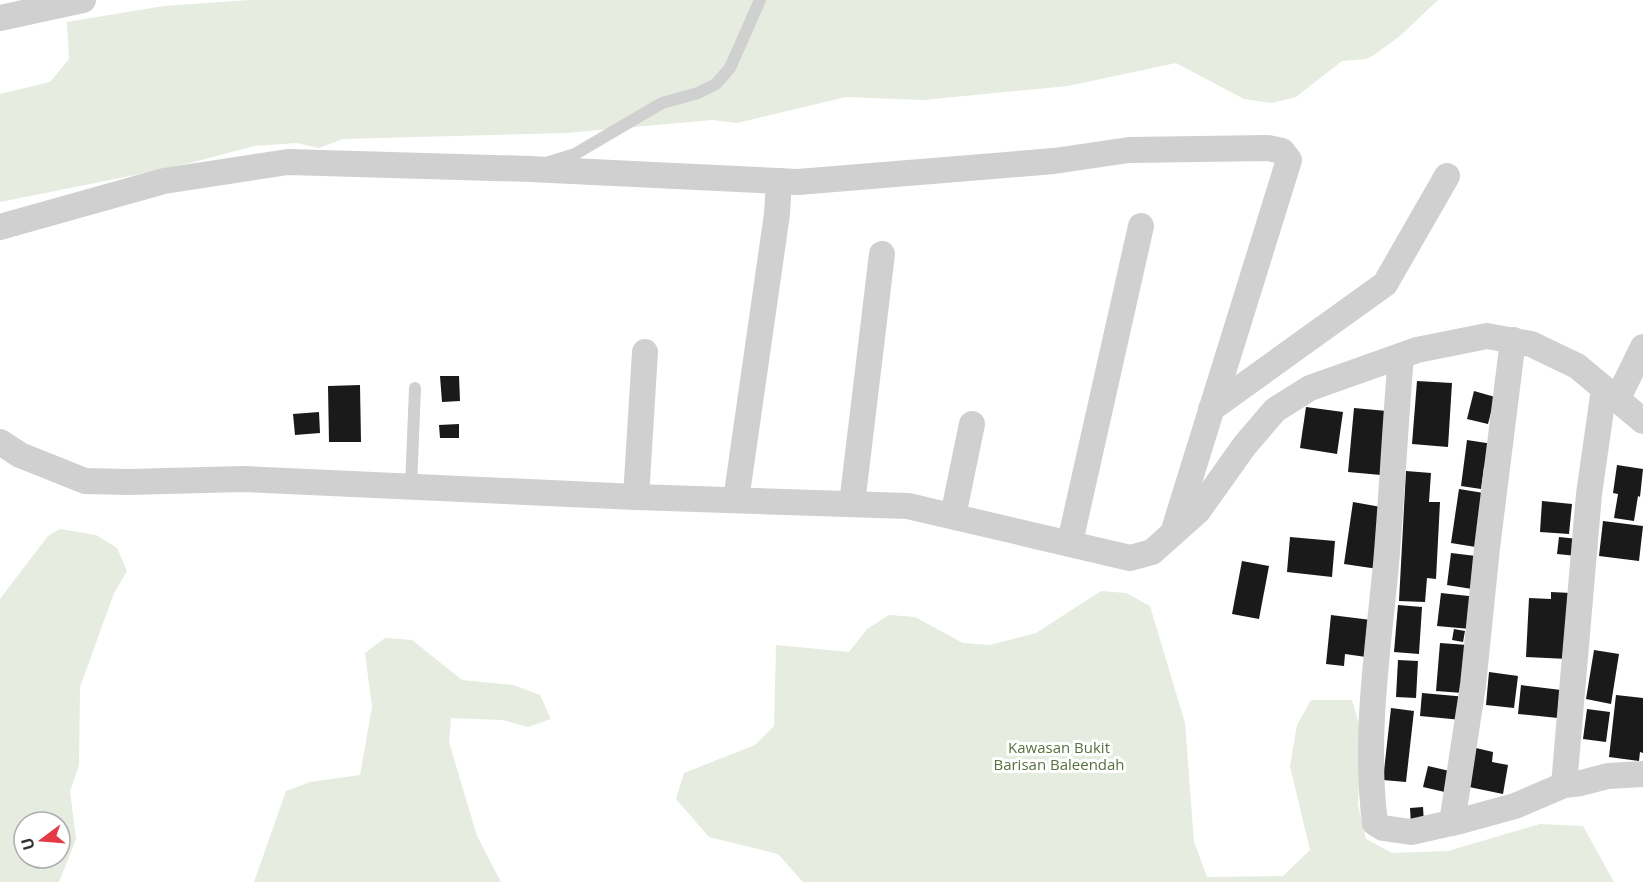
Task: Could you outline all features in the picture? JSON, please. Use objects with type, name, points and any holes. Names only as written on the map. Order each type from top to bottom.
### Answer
[{"type":"street","points":[[0,18],[83,0]]},
{"type":"street","points":[[0,227],[164,181],[288,162],[530,168],[798,182],[1007,165],[1129,150],[1268,148],[1282,151],[1289,160],[1173,534]]},
{"type":"street","points":[[1211,409],[1385,284],[1447,176]]},
{"type":"street","points":[[736,500],[777,214],[779,181]]},
{"type":"street","points":[[1070,543],[1141,226]]},
{"type":"street","points":[[852,504],[882,254]]},
{"type":"street","points":[[0,442],[20,455],[85,481],[243,479],[636,497],[908,506],[1130,558],[1152,552],[1198,512],[1245,445],[1275,410],[1310,388],[1417,350],[1487,336],[1531,344],[1577,366],[1643,421]]},
{"type":"street","points":[[1452,823],[1473,684],[1487,548],[1513,340]]},
{"type":"street","points":[[1564,785],[1589,494],[1611,394],[1643,347]]},
{"type":"street","points":[[636,497],[645,352]]},
{"type":"street","points":[[1401,356],[1386,562],[1372,704],[1372,800],[1375,823],[1383,828],[1411,832],[1515,806],[1564,785],[1608,776],[1643,774]]},
{"type":"street","points":[[953,516],[972,424]]},
{"type":"lane","points":[[530,168],[575,154],[662,103],[698,93],[716,84],[730,68],[760,0]]},
{"type":"lane","points":[[411,487],[415,388]]},
{"type":"green space","points":[[249,0],[1438,0],[1400,36],[1374,55],[1366,59],[1342,61],[1296,97],[1271,103],[1244,99],[1176,63],[1068,86],[924,100],[846,97],[737,123],[712,120],[566,133],[343,139],[319,148],[297,143],[254,146],[175,167],[0,202],[0,94],[50,82],[69,59],[67,22],[164,6]]},
{"type":"green space","points":[[60,529],[96,535],[117,548],[127,571],[114,593],[80,687],[79,765],[70,791],[76,839],[72,849],[72,810],[12,810],[12,870],[64,870],[59,882],[0,882],[0,599],[48,536]]},
{"type":"green space","name":"Kawasan Bukit Barisan Baleendah","points":[[1101,591],[1126,593],[1150,606],[1185,723],[1194,842],[1207,877],[1283,876],[1310,850],[1290,766],[1297,725],[1311,700],[1352,700],[1361,731],[1358,805],[1366,839],[1392,853],[1448,851],[1540,824],[1583,826],[1614,882],[803,882],[778,854],[709,837],[676,799],[684,773],[755,745],[774,726],[776,645],[849,652],[867,629],[889,615],[915,617],[963,643],[990,645],[1036,633]]},
{"type":"green space","points":[[385,638],[412,640],[462,680],[513,685],[540,695],[551,719],[528,727],[503,720],[451,718],[449,742],[477,836],[501,882],[254,882],[286,791],[310,782],[360,775],[372,707],[365,653]]},
{"type":"building","points":[[440,376],[459,376],[460,401],[442,402]]},
{"type":"building","points":[[1417,381],[1452,383],[1448,447],[1412,444]]},
{"type":"building","points":[[360,385],[361,442],[329,442],[328,386]]},
{"type":"building","points":[[1474,391],[1495,397],[1488,424],[1467,419]]},
{"type":"building","points":[[1306,407],[1343,412],[1337,454],[1300,448]]},
{"type":"building","points":[[1354,408],[1387,411],[1381,475],[1348,472]]},
{"type":"building","points":[[319,412],[320,433],[295,435],[293,414]]},
{"type":"building","points":[[459,424],[459,438],[440,438],[439,425]]},
{"type":"building","points":[[1467,440],[1493,444],[1484,467],[1481,489],[1461,486]]},
{"type":"building","points":[[1617,465],[1643,469],[1640,497],[1638,496],[1634,521],[1614,518],[1618,494],[1613,493]]},
{"type":"building","points":[[1406,471],[1431,473],[1429,502],[1440,502],[1436,579],[1427,578],[1425,602],[1399,601]]},
{"type":"building","points":[[1459,489],[1490,494],[1482,548],[1451,543]]},
{"type":"building","points":[[1542,501],[1572,504],[1569,534],[1540,532]]},
{"type":"building","points":[[1353,502],[1381,507],[1378,569],[1344,564]]},
{"type":"building","points":[[1603,521],[1643,526],[1639,561],[1599,556]]},
{"type":"building","points":[[1290,537],[1335,541],[1332,577],[1287,572]]},
{"type":"building","points":[[1559,537],[1578,539],[1577,556],[1557,554]]},
{"type":"building","points":[[1451,553],[1476,556],[1472,589],[1447,585]]},
{"type":"building","points":[[1242,561],[1269,566],[1259,619],[1232,614]]},
{"type":"building","points":[[1551,592],[1571,593],[1568,659],[1526,657],[1529,598],[1551,599]]},
{"type":"building","points":[[1441,593],[1478,597],[1470,629],[1437,626]]},
{"type":"building","points":[[1398,605],[1422,607],[1419,654],[1394,652]]},
{"type":"building","points":[[1331,615],[1371,620],[1366,657],[1345,654],[1344,666],[1326,664]]},
{"type":"building","points":[[1454,629],[1465,631],[1463,642],[1452,640]]},
{"type":"building","points":[[1440,643],[1467,645],[1463,693],[1436,691]]},
{"type":"building","points":[[1594,650],[1619,654],[1611,704],[1586,699]]},
{"type":"building","points":[[1398,660],[1418,661],[1416,698],[1396,697]]},
{"type":"building","points":[[1489,672],[1518,676],[1514,708],[1486,705]]},
{"type":"building","points":[[1521,685],[1561,690],[1558,718],[1518,714]]},
{"type":"building","points":[[1422,693],[1467,697],[1462,720],[1420,716]]},
{"type":"building","points":[[1616,695],[1643,698],[1643,753],[1640,752],[1639,761],[1609,757]]},
{"type":"building","points":[[1391,708],[1414,711],[1406,782],[1383,780]]},
{"type":"building","points":[[1587,709],[1610,712],[1606,742],[1583,739]]},
{"type":"building","points":[[1476,748],[1493,752],[1492,762],[1508,765],[1503,794],[1469,787]]},
{"type":"building","points":[[1428,766],[1454,772],[1449,793],[1423,787]]},
{"type":"building","points":[[1423,807],[1424,824],[1411,825],[1410,808]]}]
